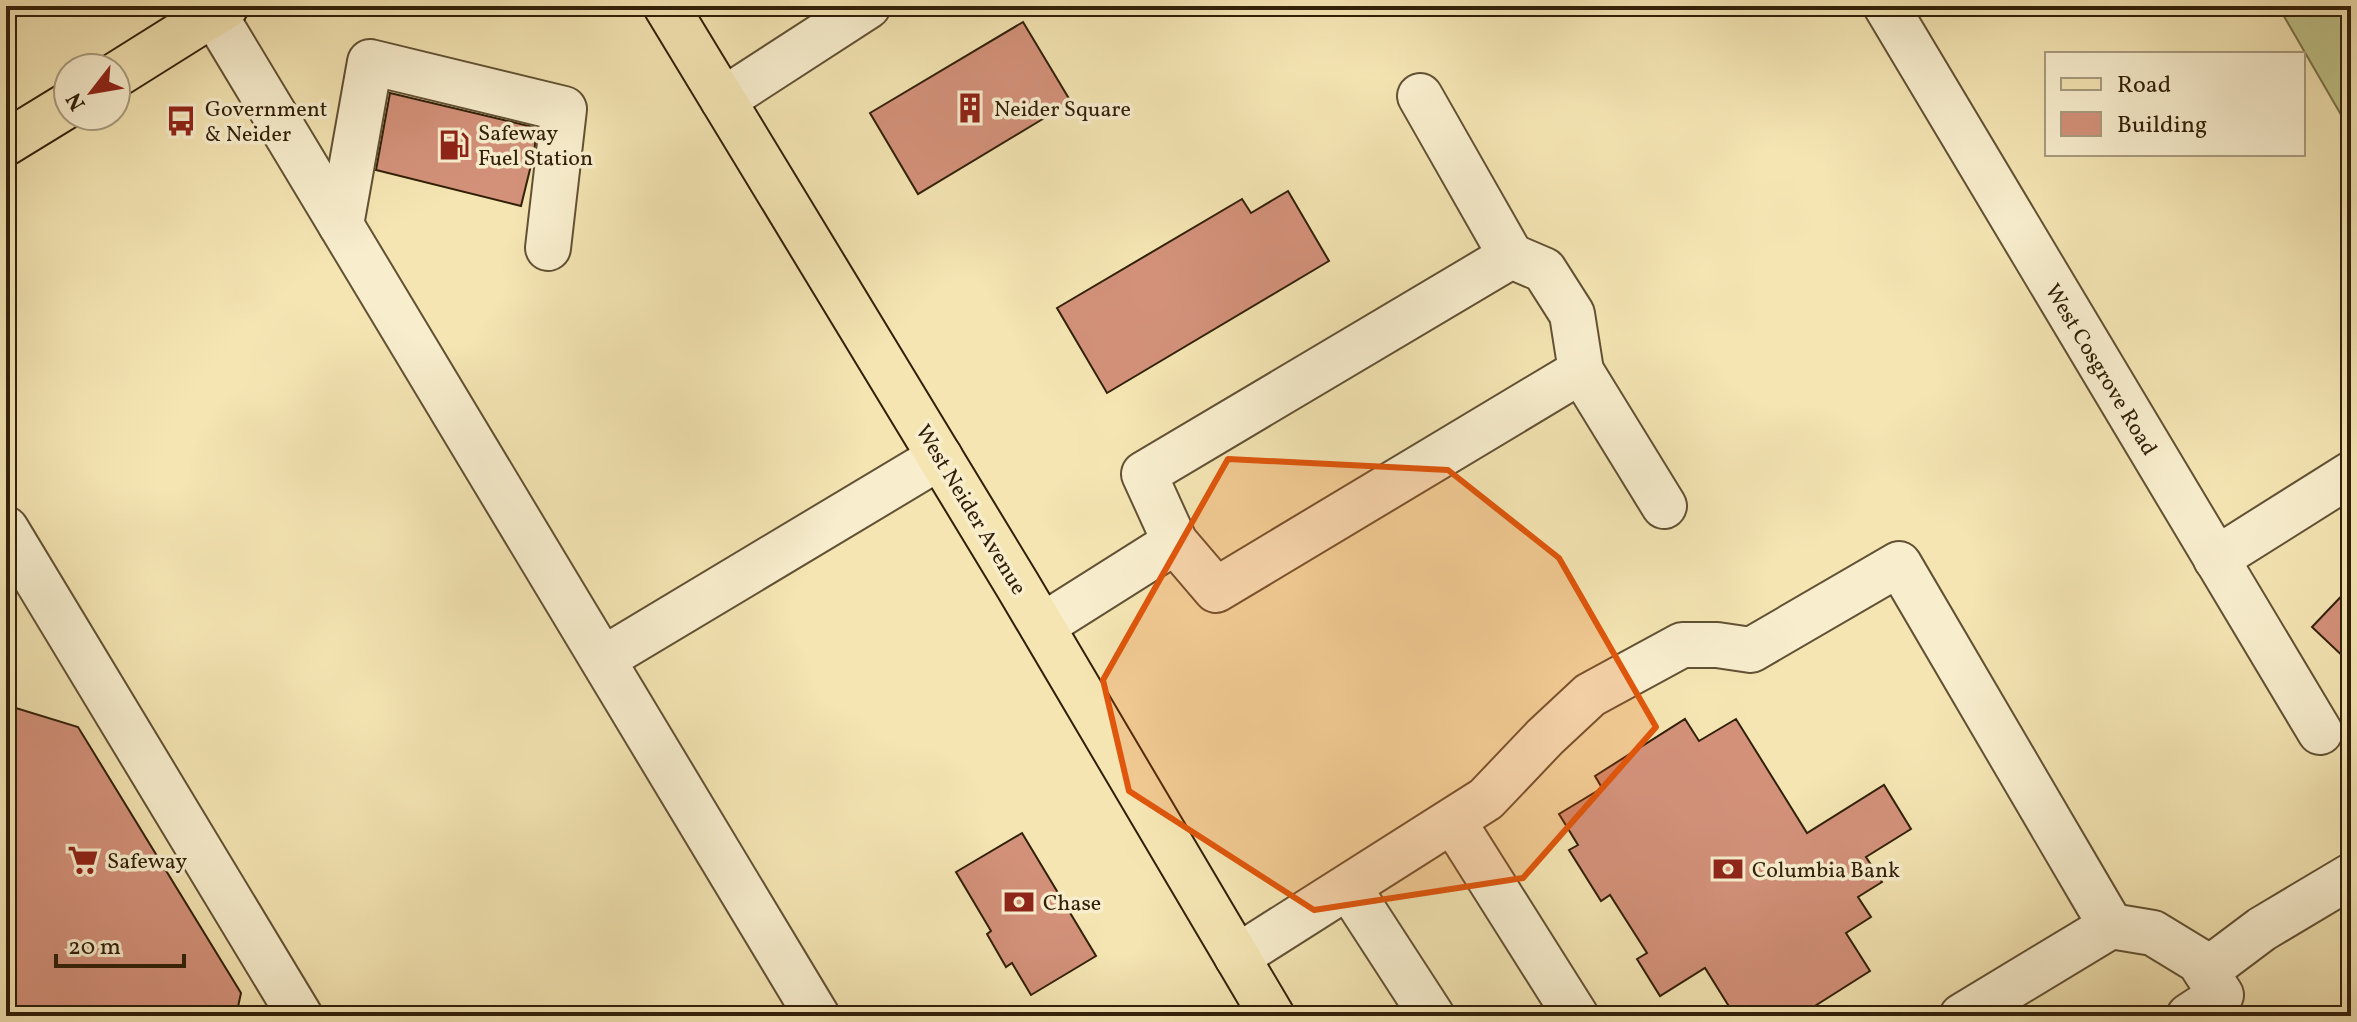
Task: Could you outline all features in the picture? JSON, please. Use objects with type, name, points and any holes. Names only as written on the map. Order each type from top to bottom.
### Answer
[{"type":"main road","name":"West Neider Avenue","points":[[666,6],[1042,626],[1272,1016]]},
{"type":"main road","points":[[132,65],[220,10]]},
{"type":"main road","points":[[6,143],[52,115]]},
{"type":"lane","points":[[723,100],[868,6]]},
{"type":"lane","name":"West Cosgrove Road","points":[[1886,6],[2320,732]]},
{"type":"lane","points":[[220,10],[341,225],[817,1016]]},
{"type":"lane","points":[[341,225],[370,62],[564,109],[548,248]]},
{"type":"lane","points":[[1420,96],[1511,256],[1544,270],[1572,314],[1581,371],[1664,506]]},
{"type":"lane","points":[[1511,256],[1144,474],[1175,542],[1216,590],[1581,371]]},
{"type":"lane","points":[[603,659],[940,457]]},
{"type":"lane","points":[[2216,559],[2351,474]]},
{"type":"lane","points":[[6,529],[300,1016]]},
{"type":"lane","points":[[1042,626],[1175,542]]},
{"type":"lane","points":[[1237,957],[1486,799],[1590,695],[1682,645],[1717,645],[1751,650],[1899,564],[2111,926]]},
{"type":"lane","points":[[1453,821],[1576,1016]]},
{"type":"lane","points":[[2206,971],[2262,929],[2351,876]]},
{"type":"lane","points":[[1349,888],[1432,1016]]},
{"type":"lane","points":[[1962,1016],[2111,926],[2153,933],[2199,961],[2221,995],[2189,1016]]},
{"type":"highlighted area","points":[[1228,459],[1448,470],[1559,558],[1656,727],[1523,878],[1314,910],[1129,791],[1103,680]]},
{"type":"green space","points":[[2278,6],[2351,6],[2351,132],[2305,52]]},
{"type":"building","name":"Neider Square","points":[[1023,22],[1071,102],[918,194],[870,113]]},
{"type":"building","name":"Safeway Fuel Station","points":[[390,93],[537,128],[521,206],[376,170]]},
{"type":"building","points":[[1288,191],[1329,261],[1107,393],[1057,308],[1242,199],[1251,213]]},
{"type":"building","points":[[2351,586],[2351,664],[2312,627]]},
{"type":"building","name":"Safeway","points":[[6,705],[78,727],[241,993],[236,1016],[6,1016]]},
{"type":"building","name":"Columbia Bank","points":[[1685,719],[1699,741],[1736,719],[1807,833],[1884,785],[1911,829],[1866,857],[1882,882],[1858,897],[1871,917],[1846,933],[1870,971],[1799,1016],[1735,1016],[1705,968],[1660,996],[1637,959],[1647,953],[1610,895],[1601,901],[1569,850],[1578,845],[1559,814],[1602,788],[1595,776]]},
{"type":"building","name":"Chase","points":[[1022,833],[1096,956],[1031,995],[1012,963],[1006,967],[987,934],[991,931],[956,872]]},
{"type":"place","name":"Neider Square","points":[[970,108]]},
{"type":"place","name":"Government & Neider","points":[[181,121]]},
{"type":"place","name":"Safeway Fuel Station","points":[[454,145]]},
{"type":"place","name":"Safeway","points":[[83,860]]},
{"type":"place","name":"Columbia Bank","points":[[1728,869]]},
{"type":"place","name":"Chase","points":[[1019,902]]}]
